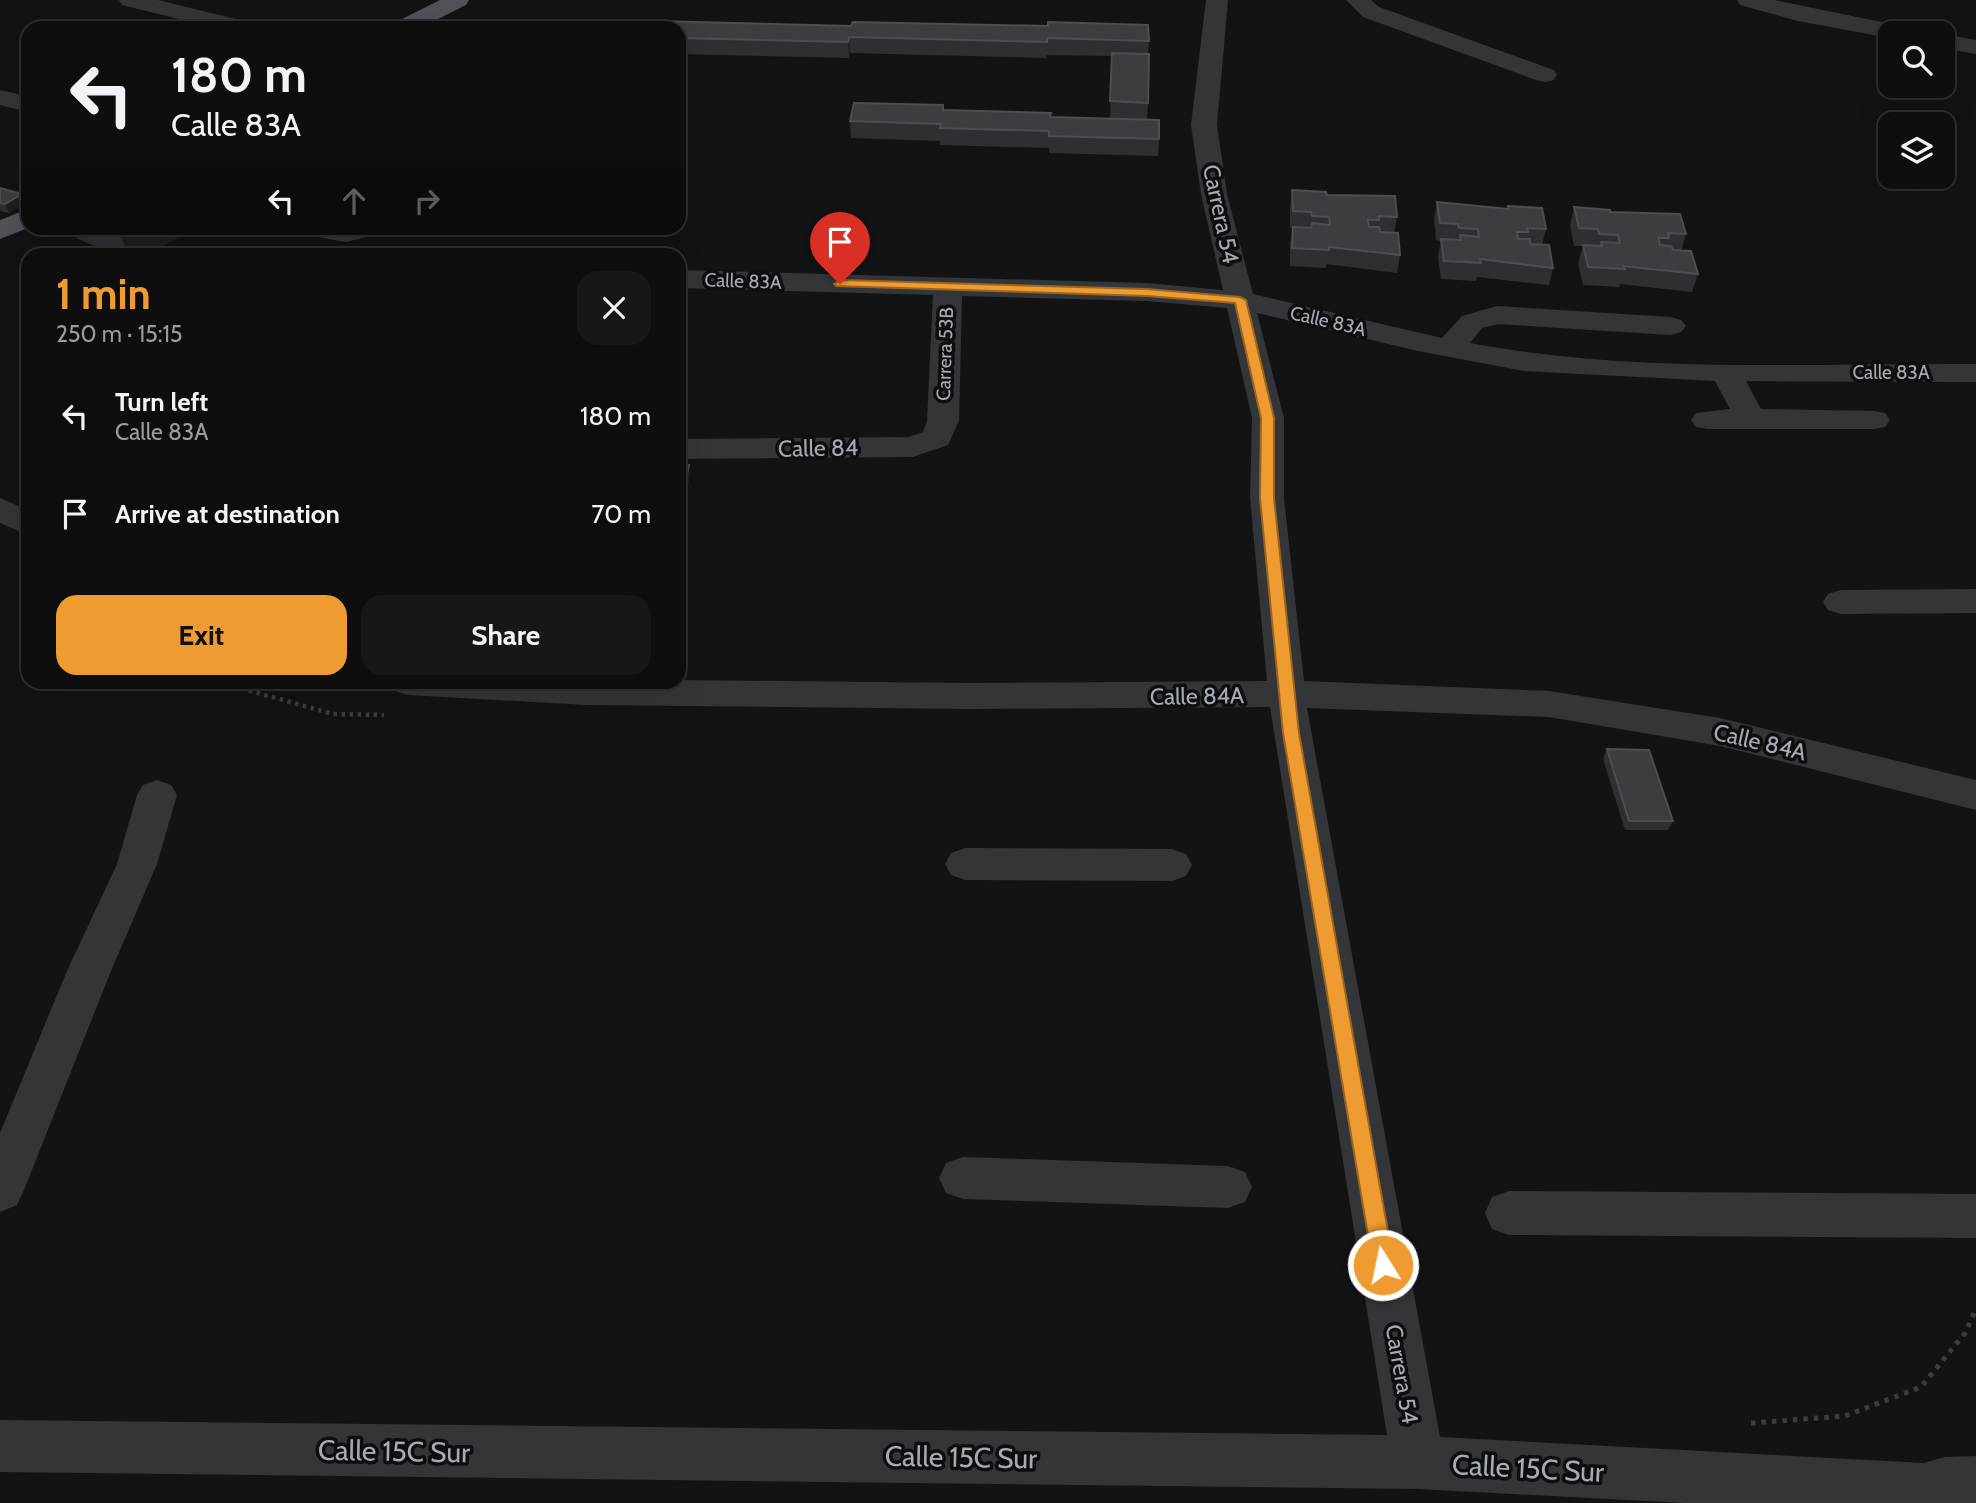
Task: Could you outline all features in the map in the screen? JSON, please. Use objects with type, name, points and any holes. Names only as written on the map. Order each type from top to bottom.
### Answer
[{"type":"main road","points":[[416,21],[458,0]]},
{"type":"main road","points":[[0,231],[21,220]]},
{"type":"street","points":[[130,0],[216,21]]},
{"type":"street","name":"Carrera 54","points":[[1217,0],[1203,125],[1214,194],[1268,418],[1267,498],[1291,733],[1418,1462]]},
{"type":"street","points":[[1357,0],[1371,12],[1441,37],[1538,73],[1512,82],[1496,81],[1451,66],[1436,56],[1441,37]]},
{"type":"street","points":[[1748,0],[1798,14],[1878,29]]},
{"type":"street","points":[[1955,43],[1976,47]]},
{"type":"street","points":[[0,97],[21,102]]},
{"type":"street","name":"Calle 83A","points":[[686,279],[1147,292],[1240,300],[1449,348],[1524,362],[1674,372],[1976,373]]},
{"type":"street","name":"Carrera 53B","points":[[943,421],[948,287]]},
{"type":"street","points":[[1449,348],[1472,322],[1497,315],[1671,326]]},
{"type":"street","points":[[1726,372],[1750,418]]},
{"type":"street","points":[[1707,420],[1874,420]]},
{"type":"street","name":"Calle 84","points":[[686,449],[912,447],[937,438],[943,421]]},
{"type":"street","points":[[0,509],[21,520]]},
{"type":"street","points":[[1840,602],[1976,601]]},
{"type":"street","name":"Calle 84A","points":[[533,689],[586,692],[1007,696],[1288,694],[1549,704],[1720,732],[1976,795]]},
{"type":"street","points":[[0,1190],[89,971],[136,864],[158,795]]},
{"type":"street","points":[[965,864],[1172,865]]},
{"type":"street","points":[[962,1178],[1228,1187]]},
{"type":"street","points":[[1509,1213],[1976,1216]]},
{"type":"street","name":"Calle 15C Sur","points":[[0,1447],[1418,1462],[1944,1484]]},
{"type":"building","points":[[686,22],[851,26],[853,22],[1148,25],[1149,41],[1047,38],[1047,42],[849,37],[848,42],[686,38]]},
{"type":"building","points":[[1112,53],[1149,54],[1148,103],[1110,101]]},
{"type":"building","points":[[854,103],[943,105],[943,110],[1051,113],[1050,117],[1159,120],[1159,139],[1049,136],[1049,131],[940,128],[941,124],[850,121]]},
{"type":"building","points":[[0,188],[21,194],[5,204],[0,203]]},
{"type":"building","points":[[1292,190],[1326,192],[1327,195],[1395,196],[1397,217],[1379,216],[1379,220],[1368,220],[1369,227],[1379,227],[1380,232],[1398,233],[1400,255],[1329,247],[1329,250],[1292,248],[1293,227],[1311,228],[1312,223],[1330,225],[1329,217],[1293,211]]},
{"type":"building","points":[[1437,202],[1508,209],[1508,206],[1542,208],[1546,229],[1527,228],[1528,232],[1517,232],[1518,239],[1530,239],[1530,244],[1549,245],[1553,268],[1480,259],[1481,263],[1444,261],[1441,239],[1461,240],[1460,235],[1479,237],[1478,229],[1440,223]]},
{"type":"building","points":[[1574,207],[1610,212],[1680,214],[1686,234],[1668,233],[1669,238],[1658,238],[1660,245],[1671,246],[1673,250],[1691,251],[1698,274],[1623,266],[1625,269],[1588,267],[1583,245],[1620,243],[1618,235],[1599,234],[1598,229],[1579,228]]},
{"type":"building","points":[[1607,749],[1649,750],[1673,821],[1629,821]]},
{"type":"route","points":[[840,284],[1147,292],[1240,300],[1268,418],[1267,498],[1291,733],[1383,1265]]}]
